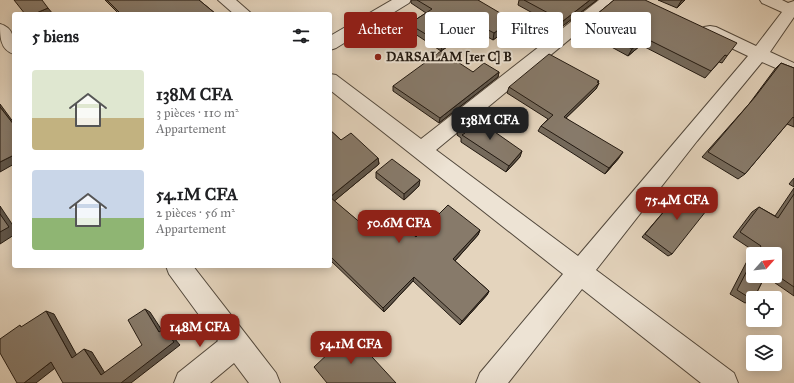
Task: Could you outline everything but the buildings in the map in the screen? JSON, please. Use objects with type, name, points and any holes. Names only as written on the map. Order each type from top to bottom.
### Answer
[{"type":"street","points":[[226,0],[241,12]]},
{"type":"street","points":[[332,43],[403,0]]},
{"type":"street","points":[[422,150],[609,0]]},
{"type":"street","points":[[490,383],[690,136],[759,54],[793,9],[768,0]]},
{"type":"street","points":[[697,25],[794,70]]},
{"type":"street","points":[[0,30],[12,45]]},
{"type":"street","points":[[332,82],[724,383]]},
{"type":"street","points":[[179,268],[266,383]]},
{"type":"street","points":[[188,383],[236,344]]},
{"type":"place","name":"DARSALAM [1er C] B","points":[[378,57]]}]
